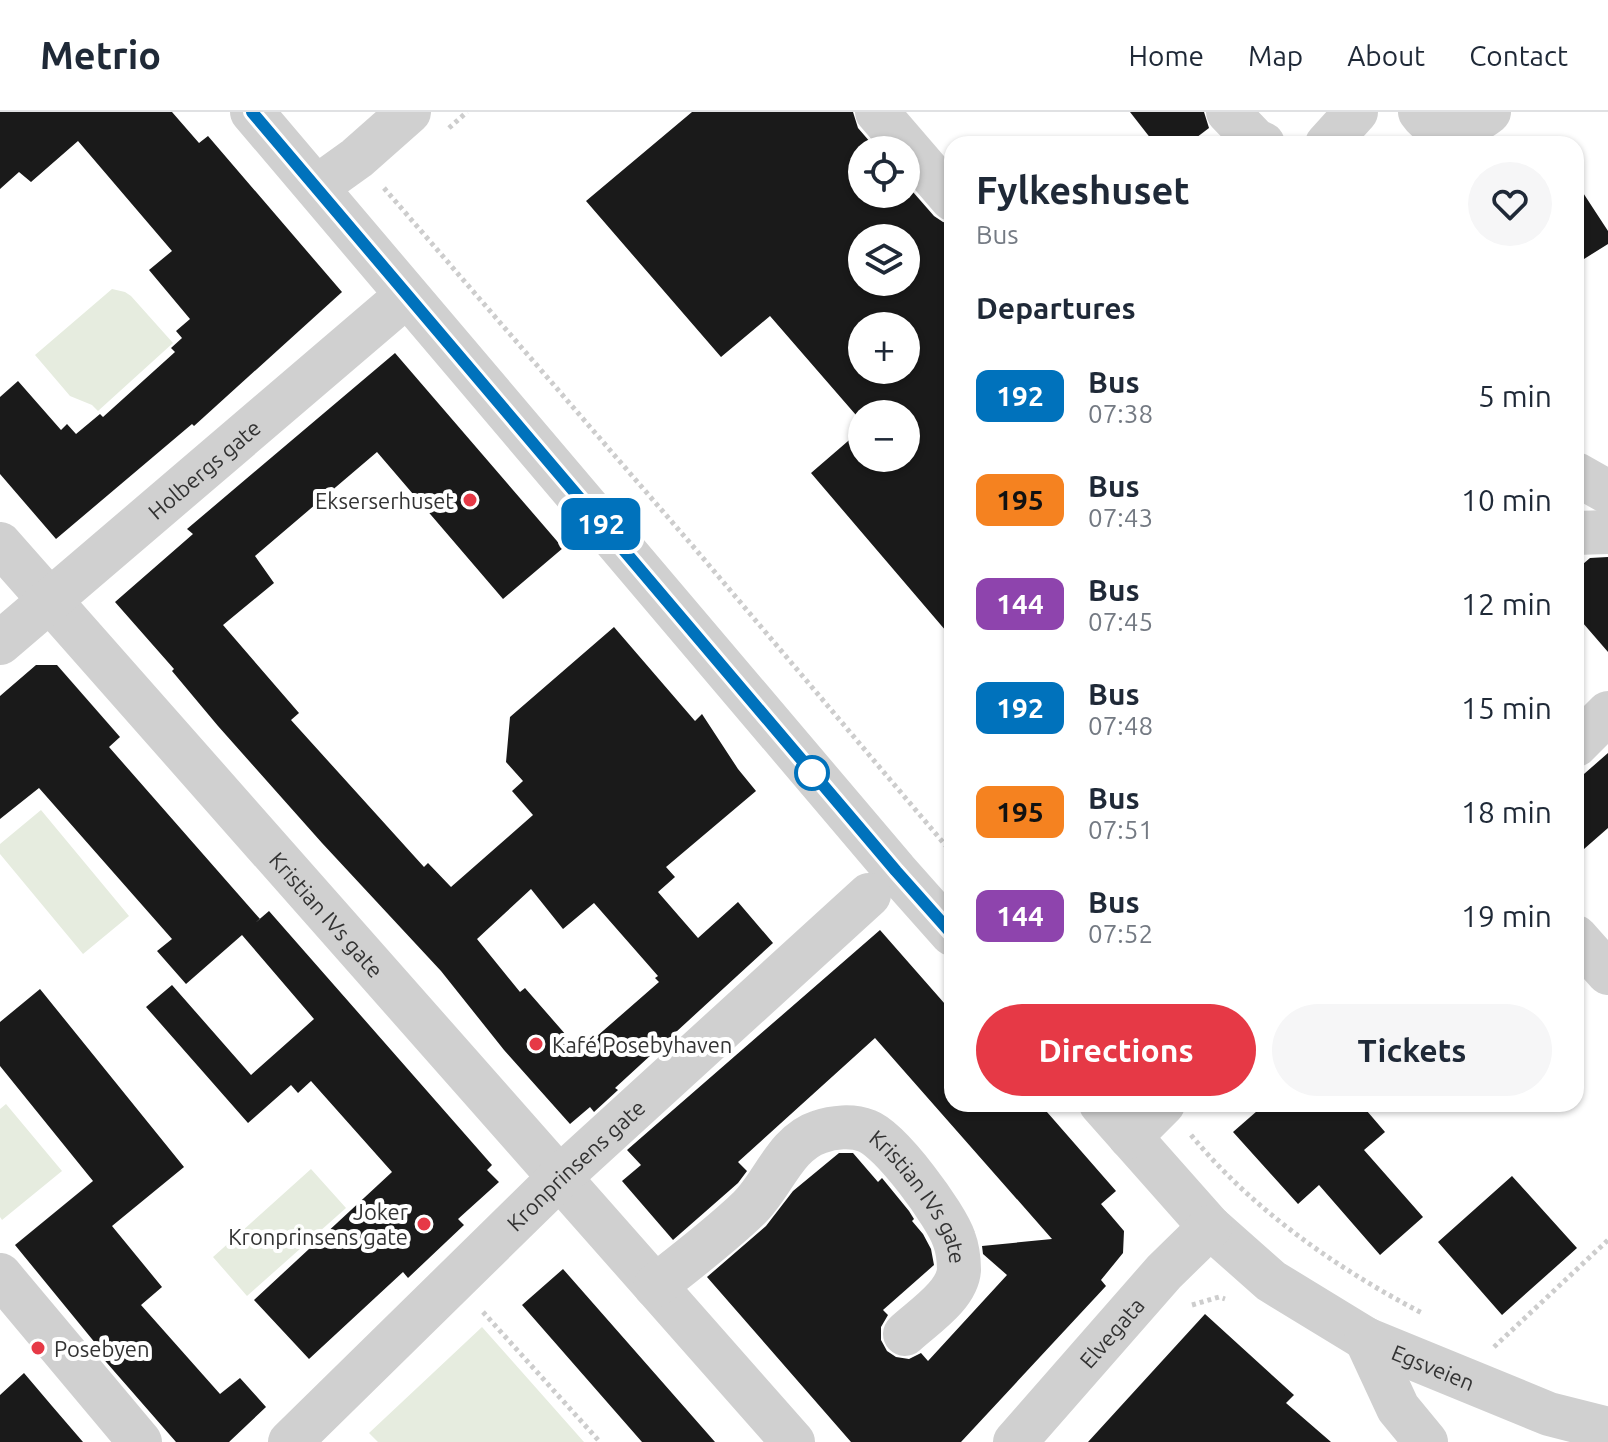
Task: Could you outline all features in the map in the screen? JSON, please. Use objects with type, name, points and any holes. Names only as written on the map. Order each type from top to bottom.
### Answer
[{"type":"street","points":[[252,112],[944,925]]},
{"type":"street","points":[[318,186],[357,158],[409,112]]},
{"type":"street","points":[[877,112],[944,190]]},
{"type":"street","points":[[1228,112],[1251,136]]},
{"type":"street","points":[[1334,136],[1356,112]]},
{"type":"street","points":[[1420,112],[1425,120],[1452,129],[1477,121],[1489,112]]},
{"type":"street","name":"Holbergs gate","points":[[0,643],[406,296]]},
{"type":"street","points":[[1584,478],[1608,492]]},
{"type":"street","points":[[1584,533],[1608,532]]},
{"type":"street","name":"Kristian IVs gate","points":[[0,544],[793,1442]]},
{"type":"street","points":[[1584,737],[1608,713]]},
{"type":"street","name":"Kronprinsens gate","points":[[290,1442],[560,1177],[869,895]]},
{"type":"street","points":[[1584,946],[1608,973]]},
{"type":"street","name":"Egsveien","points":[[1108,1112],[1210,1227],[1271,1281],[1366,1339],[1549,1414],[1608,1429]]},
{"type":"street","points":[[1130,1137],[1173,1114]]},
{"type":"street","name":"Kristian IVs gate","points":[[655,1286],[752,1205],[784,1160],[806,1138],[830,1129],[865,1130],[886,1145],[921,1187],[945,1219],[955,1241],[959,1270],[954,1285],[905,1334]]},
{"type":"street","name":"Elvegata","points":[[1015,1442],[1164,1272],[1210,1227]]},
{"type":"street","points":[[0,1275],[140,1442]]},
{"type":"street","points":[[1366,1339],[1398,1408],[1426,1442]]},
{"type":"path","points":[[383,187],[944,844]]},
{"type":"path","points":[[1173,1114],[1242,1190],[1298,1236],[1386,1294],[1429,1317]]},
{"type":"path","points":[[1494,1348],[1608,1240]]},
{"type":"path","points":[[454,1280],[600,1442]]},
{"type":"path","points":[[1486,1345],[1507,1353]]},
{"type":"shaded area","points":[[112,289],[131,296],[173,343],[98,411],[92,405],[70,396],[35,355]]},
{"type":"shaded area","points":[[41,810],[129,916],[83,954],[0,854],[0,844]]},
{"type":"shaded area","points":[[6,1104],[62,1171],[2,1220],[0,1109]]},
{"type":"shaded area","points":[[311,1169],[346,1208],[247,1296],[213,1257]]},
{"type":"shaded area","points":[[482,1327],[584,1442],[378,1442],[369,1433]]},
{"type":"building","points":[[0,112],[172,112],[199,143],[208,136],[342,292],[194,426],[192,424],[56,539],[0,474],[0,397],[18,381],[61,430],[67,424],[76,434],[100,414],[103,417],[175,352],[171,348],[182,338],[176,331],[190,319],[149,270],[172,251],[78,141],[31,182],[19,172],[0,189]]},
{"type":"building","points":[[692,112],[853,112],[858,128],[865,136],[848,136],[848,208],[920,208],[920,200],[944,222],[944,629],[811,473],[848,441],[848,472],[920,472],[920,400],[848,400],[848,406],[770,316],[721,357],[586,201]]},
{"type":"building","points":[[1130,112],[1204,112],[1209,128],[1198,136],[1149,136]]},
{"type":"building","points":[[1584,194],[1608,231],[1608,244],[1584,259]]},
{"type":"building","points":[[395,353],[563,548],[503,599],[377,452],[255,556],[274,583],[223,625],[299,713],[291,720],[424,867],[428,863],[451,887],[533,815],[512,791],[523,781],[506,762],[510,717],[614,627],[695,721],[702,714],[756,791],[666,867],[675,877],[658,892],[698,938],[738,902],[773,943],[615,1088],[618,1090],[594,1112],[590,1107],[570,1124],[504,1050],[441,971],[218,726],[172,671],[174,669],[115,602],[193,534],[187,529]],"holes":[[[531,889],[563,929],[594,903],[658,976],[655,978],[659,982],[580,1051],[525,988],[520,992],[477,939]]]},
{"type":"building","points":[[1608,557],[1608,652],[1584,624],[1584,563],[1590,558]]},
{"type":"building","points":[[36,665],[57,665],[120,737],[109,747],[260,919],[269,911],[492,1165],[487,1170],[499,1182],[458,1219],[464,1225],[408,1278],[403,1272],[309,1359],[254,1300],[392,1172],[311,1081],[298,1093],[291,1085],[248,1123],[146,1007],[172,985],[251,1075],[314,1019],[242,935],[186,984],[157,951],[172,939],[39,788],[0,819],[0,696]]},
{"type":"building","points":[[1608,753],[1608,828],[1584,849],[1584,774]]},
{"type":"building","points":[[880,930],[944,1003],[944,1112],[1047,1112],[1116,1191],[1101,1204],[1124,1231],[1123,1253],[1101,1280],[1106,1286],[961,1442],[851,1442],[707,1277],[766,1226],[793,1191],[839,1153],[853,1153],[878,1182],[882,1178],[909,1211],[914,1219],[912,1221],[931,1249],[934,1265],[883,1310],[888,1315],[881,1327],[881,1340],[887,1351],[896,1357],[909,1359],[921,1353],[928,1361],[1007,1275],[983,1254],[982,1246],[1052,1239],[875,1038],[738,1162],[747,1171],[738,1183],[673,1240],[622,1181],[641,1165],[627,1150]]},
{"type":"building","points":[[40,989],[184,1167],[112,1226],[162,1287],[141,1305],[220,1394],[240,1378],[266,1407],[229,1442],[176,1442],[93,1347],[96,1344],[15,1245],[93,1181],[0,1066],[0,1022]]},
{"type":"building","points":[[1256,1112],[1368,1112],[1385,1132],[1364,1150],[1423,1217],[1380,1255],[1319,1185],[1298,1204],[1233,1132]]},
{"type":"building","points":[[1512,1176],[1577,1248],[1502,1315],[1438,1242]]},
{"type":"building","points":[[563,1269],[715,1442],[642,1442],[522,1305]]},
{"type":"building","points":[[1205,1314],[1294,1395],[1286,1403],[1331,1442],[1088,1442]]},
{"type":"building","points":[[24,1373],[83,1442],[0,1442],[0,1395]]},
{"type":"bus line","name":"192","points":[[252,112],[944,925]]},
{"type":"place","name":"Ekserserhuset","points":[[470,500]]},
{"type":"place","name":"Kafé Posebyhaven","points":[[536,1044]]},
{"type":"place","name":"Joker Kronprinsens gate","points":[[424,1224]]},
{"type":"place","name":"Posebyen","points":[[38,1348]]}]
